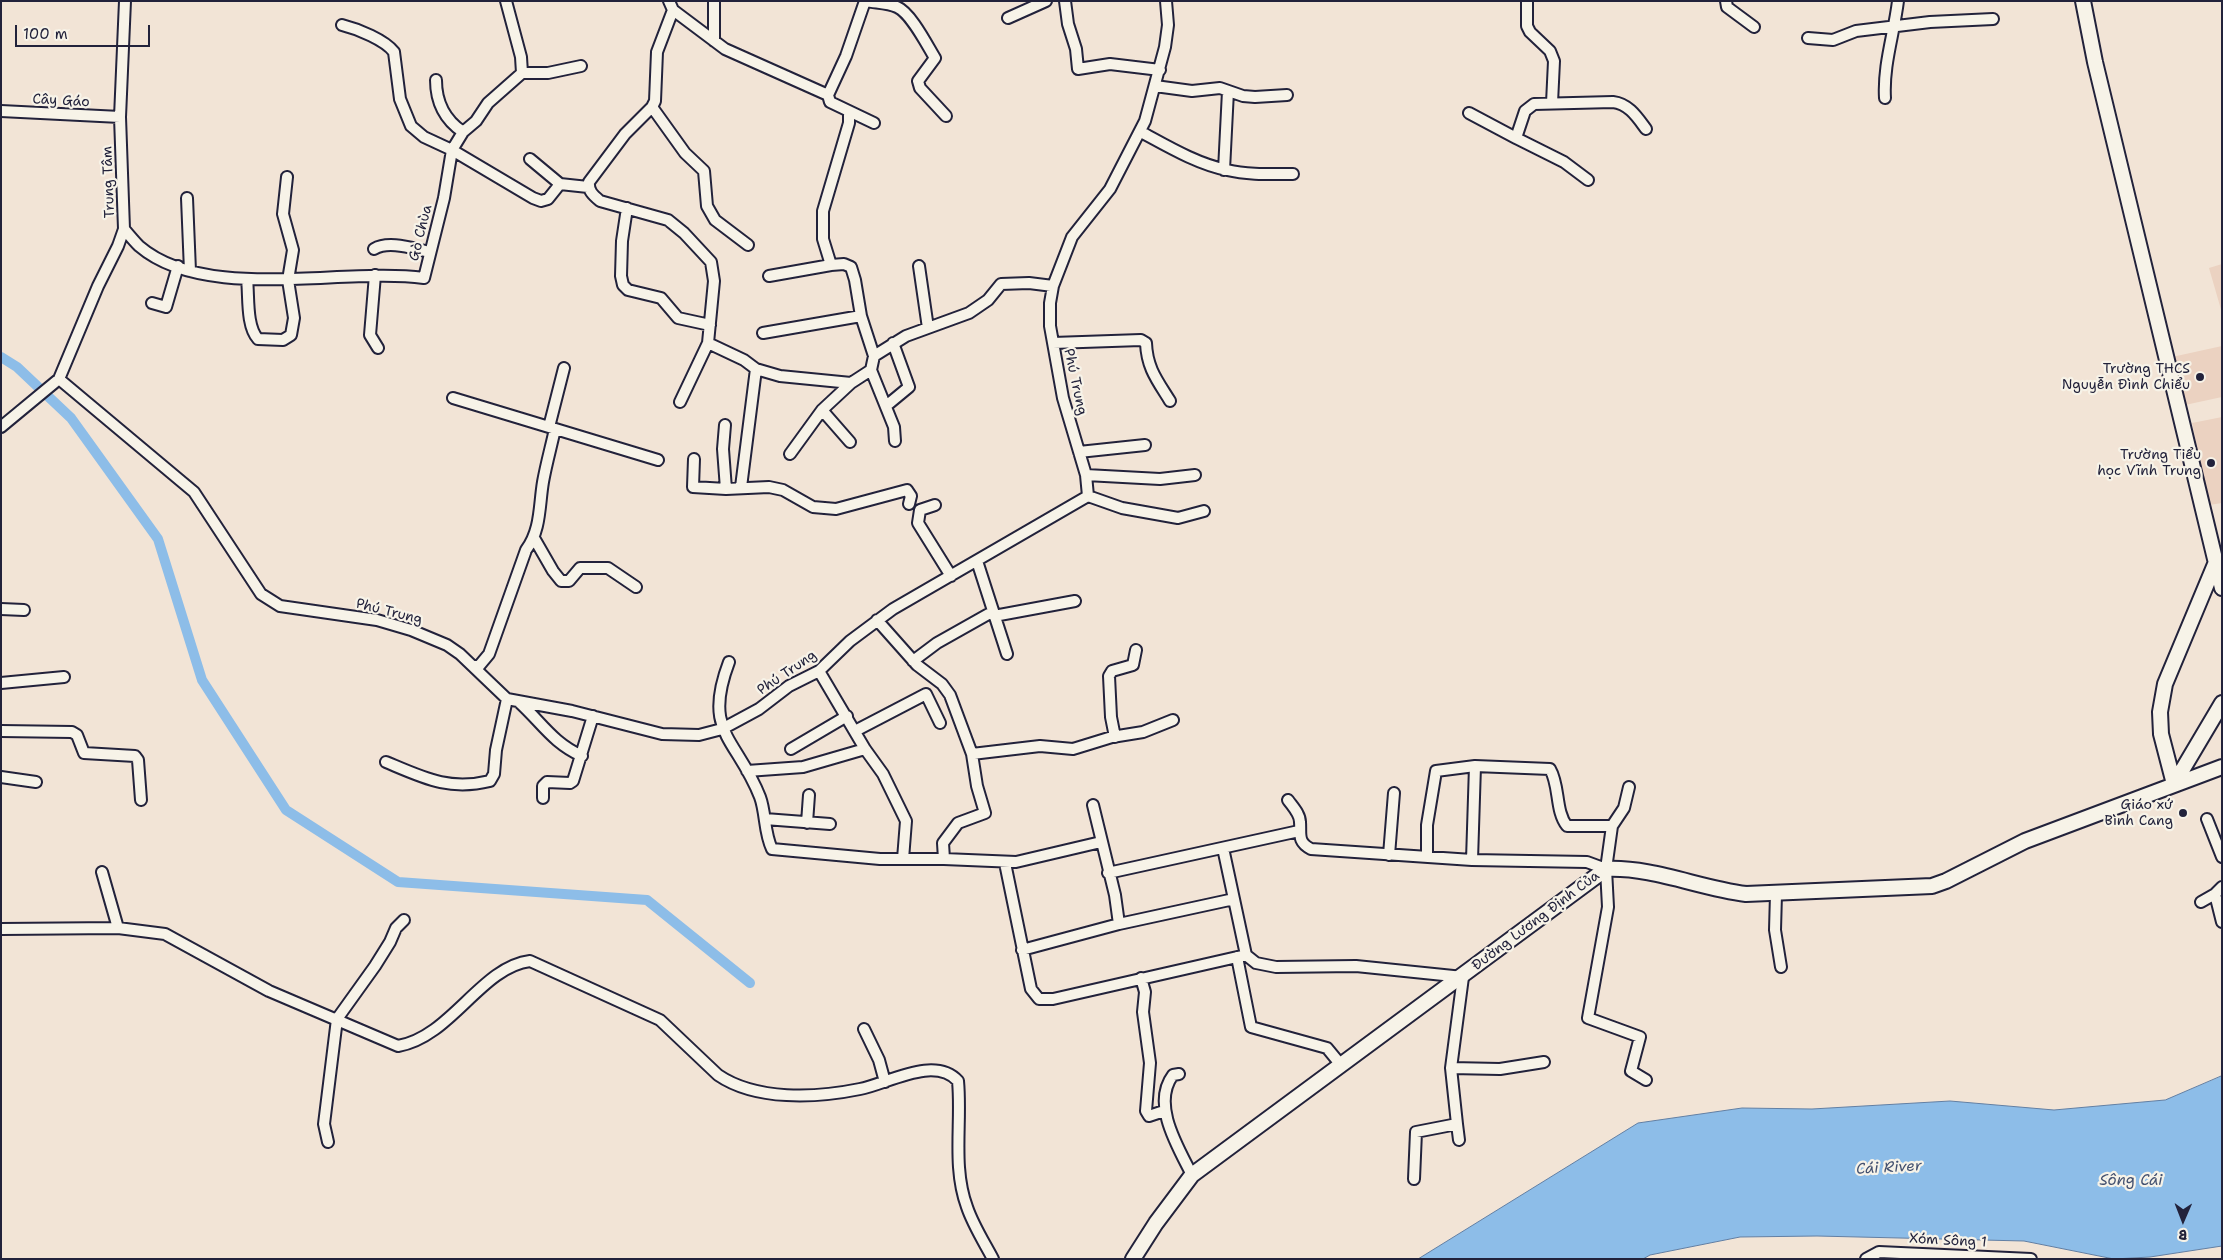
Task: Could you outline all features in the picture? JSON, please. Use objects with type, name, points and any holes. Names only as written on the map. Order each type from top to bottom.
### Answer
[{"type":"street","name":"Trung Tâm","points":[[58,379],[124,229],[120,117],[125,1]]},
{"type":"street","points":[[506,1],[521,57],[522,74],[548,74],[581,66]]},
{"type":"street","points":[[714,1],[714,41]]},
{"type":"street","points":[[874,123],[849,113],[830,102],[828,95],[846,56],[866,1],[896,7],[903,11],[913,24],[935,58],[918,81],[920,88],[946,116]]},
{"type":"street","points":[[1008,18],[1046,1]]},
{"type":"street","points":[[1065,1],[1068,24],[1076,50],[1078,69],[1110,64],[1160,70]]},
{"type":"street","name":"Phú Trung","points":[[58,379],[194,492],[261,594],[280,606],[376,620],[411,630],[447,645],[474,666],[507,699],[550,706],[669,734],[699,735],[722,729],[759,708],[789,686],[819,671],[850,641],[877,620],[1088,496],[1086,475],[1063,398],[1053,343],[1049,316],[1053,286],[1072,236],[1110,188],[1141,132],[1160,70],[1168,25],[1166,1]]},
{"type":"street","points":[[1527,1],[1526,26],[1550,51],[1554,61],[1552,103]]},
{"type":"street","points":[[1726,1],[1727,7],[1754,27]]},
{"type":"street","points":[[1885,98],[1885,71],[1898,1]]},
{"type":"street","points":[[2084,1],[2096,62],[2222,588]]},
{"type":"street","points":[[680,402],[708,343],[714,280],[711,262],[673,224],[600,201],[592,195],[588,187],[589,182],[625,134],[652,107],[655,101],[657,52],[671,6],[714,41],[740,56],[828,95]]},
{"type":"street","points":[[1808,38],[1833,40],[1856,31],[1894,28],[1930,22],[1992,19]]},
{"type":"street","points":[[342,25],[360,30],[390,46],[394,52],[400,99],[409,122],[424,137],[452,150],[541,200],[548,199],[560,184]]},
{"type":"street","name":"Gò Chùa","points":[[124,229],[140,246],[154,256],[190,271],[247,279],[288,280],[375,275],[424,278],[452,150],[463,132],[471,127],[496,95],[517,80],[522,74]]},
{"type":"street","points":[[436,80],[436,95],[443,111],[451,123],[463,132]]},
{"type":"street","points":[[1155,86],[1192,90],[1220,88],[1255,97],[1287,95]]},
{"type":"street","points":[[1224,170],[1228,91]]},
{"type":"street","points":[[1516,138],[1528,106],[1552,103],[1622,103],[1646,129]]},
{"type":"street","points":[[652,107],[685,153],[704,171],[707,206],[715,220],[748,245]]},
{"type":"street","name":"Cây Gáo","points":[[1,111],[120,117]]},
{"type":"street","points":[[831,265],[823,239],[823,211],[849,123],[849,113]]},
{"type":"street","points":[[1468,114],[1564,162],[1588,180]]},
{"type":"street","points":[[1141,132],[1172,149],[1224,170],[1241,173],[1293,174]]},
{"type":"street","points":[[530,159],[560,184],[588,187]]},
{"type":"street","points":[[247,279],[251,325],[255,336],[258,339],[283,340],[291,335],[294,318],[288,280],[293,250],[283,214],[287,177]]},
{"type":"street","points":[[187,198],[190,271]]},
{"type":"street","points":[[627,208],[622,241],[621,276],[623,285],[628,290],[661,298],[678,318],[710,325]]},
{"type":"street","points":[[374,249],[380,245],[388,245],[430,252]]},
{"type":"street","points":[[770,276],[831,265],[844,264],[851,267],[861,316],[874,356],[871,370],[894,427],[895,441]]},
{"type":"street","points":[[152,303],[166,307],[178,266]]},
{"type":"street","points":[[919,266],[928,328]]},
{"type":"street","points":[[375,275],[374,308],[370,328],[372,341],[378,348]]},
{"type":"street","points":[[874,356],[894,343],[969,313],[988,300],[1000,284],[1029,283],[1053,286]]},
{"type":"street","points":[[763,333],[861,316]]},
{"type":"street","points":[[1053,343],[1141,340],[1146,343],[1147,361],[1150,368],[1170,402]]},
{"type":"street","points":[[708,343],[744,360],[756,369],[780,376],[851,382]]},
{"type":"street","points":[[886,406],[909,387],[894,343]]},
{"type":"street","points":[[474,666],[479,666],[489,654],[526,550],[534,538],[539,521],[543,481],[564,368]]},
{"type":"street","points":[[741,487],[756,369]]},
{"type":"street","points":[[790,454],[822,410],[851,382],[871,370]]},
{"type":"street","points":[[1,427],[58,379]]},
{"type":"street","points":[[453,398],[658,460]]},
{"type":"street","points":[[822,410],[850,442]]},
{"type":"street","points":[[725,425],[723,449],[726,489]]},
{"type":"street","points":[[1079,452],[1145,445]]},
{"type":"street","points":[[694,459],[693,487],[726,489],[769,487],[783,490],[813,507],[836,508],[908,490],[911,496],[909,504]]},
{"type":"street","points":[[1086,475],[1160,479],[1195,475]]},
{"type":"street","points":[[1088,496],[1122,508],[1178,518],[1204,511]]},
{"type":"street","points":[[935,506],[920,510],[918,523],[951,576]]},
{"type":"street","points":[[534,538],[552,571],[561,582],[569,582],[580,568],[605,568],[636,587]]},
{"type":"street","points":[[977,561],[1007,654]]},
{"type":"street","points":[[2174,784],[2161,734],[2160,712],[2166,684],[2216,562]]},
{"type":"street","points":[[912,661],[938,643],[993,614],[1075,601]]},
{"type":"street","points":[[1,609],[24,610]]},
{"type":"street","points":[[877,620],[912,661],[942,684],[950,695],[972,754],[977,786],[986,813],[958,823],[943,843],[944,860]]},
{"type":"street","points":[[1115,737],[1111,717],[1109,676],[1112,671],[1133,664],[1136,650]]},
{"type":"street","points":[[729,662],[718,702],[722,729],[747,770],[760,797],[768,841],[772,849],[880,859],[1005,863],[1101,842]]},
{"type":"street","points":[[819,671],[865,749],[884,774],[906,821],[903,859]]},
{"type":"street","points":[[1,683],[64,677]]},
{"type":"street","points":[[855,731],[926,694],[940,723]]},
{"type":"street","points":[[386,762],[443,784],[467,786],[490,781],[494,774],[496,750],[507,699]]},
{"type":"street","points":[[519,702],[554,740],[565,749],[582,756]]},
{"type":"street","points":[[2174,784],[2222,703]]},
{"type":"street","points":[[543,798],[543,786],[547,782],[570,783],[573,781],[593,716]]},
{"type":"street","points":[[791,749],[847,716]]},
{"type":"street","points":[[972,754],[1040,746],[1073,748],[1142,732],[1173,720]]},
{"type":"street","points":[[1,731],[72,732],[79,738],[84,754],[135,756],[138,760],[141,800]]},
{"type":"street","points":[[747,770],[803,767],[865,749]]},
{"type":"street","points":[[1472,860],[1475,766]]},
{"type":"street","points":[[1426,857],[1428,817],[1436,771],[1475,766],[1550,769],[1554,775],[1562,814],[1567,826],[1612,826]]},
{"type":"street","name":"Đường Lương Định Của","points":[[1133,1259],[1156,1223],[1192,1175],[1463,977],[1606,869],[1641,872],[1724,891],[1776,894],[1932,886],[1946,881],[2025,841],[2222,767]]},
{"type":"street","points":[[1,777],[36,782]]},
{"type":"street","points":[[1629,787],[1624,808],[1612,826],[1606,869],[1608,907],[1588,1018],[1640,1037],[1631,1071],[1646,1080]]},
{"type":"street","points":[[1389,855],[1394,793]]},
{"type":"street","points":[[807,822],[809,795]]},
{"type":"street","points":[[1288,800],[1298,813],[1300,821],[1299,838],[1311,850],[1472,860],[1587,862],[1606,869]]},
{"type":"street","points":[[1093,806],[1119,924]]},
{"type":"street","points":[[765,818],[830,824]]},
{"type":"street","points":[[2207,819],[2222,857]]},
{"type":"street","points":[[1108,874],[1299,830]]},
{"type":"street","points":[[1223,848],[1234,899],[1251,1026],[1327,1048],[1341,1065]]},
{"type":"street","points":[[1005,863],[1031,989],[1039,999],[1053,999],[1241,956],[1256,963],[1276,967],[1356,966],[1463,977],[1451,1068],[1459,1140]]},
{"type":"street","points":[[102,872],[118,928]]},
{"type":"street","points":[[2201,902],[2218,890],[2222,922]]},
{"type":"street","points":[[1776,894],[1775,930],[1781,967]]},
{"type":"street","points":[[1022,950],[1119,924],[1234,899]]},
{"type":"street","points":[[328,1142],[324,1124],[337,1019],[375,966],[390,942],[396,928],[404,920]]},
{"type":"street","points":[[1,929],[118,928],[165,934],[269,991],[398,1046],[420,1041],[500,974],[520,962],[530,961],[660,1020],[708,1066],[727,1081],[768,1092],[811,1094],[861,1089],[904,1075],[929,1071],[944,1072],[958,1080],[960,1173],[967,1208],[993,1259]]},
{"type":"street","points":[[1141,978],[1145,992],[1143,1012],[1150,1063],[1146,1111],[1149,1116],[1164,1111]]},
{"type":"street","points":[[864,1028],[879,1060],[884,1082]]},
{"type":"street","points":[[1451,1068],[1500,1070],[1544,1062]]},
{"type":"street","points":[[1180,1074],[1173,1075],[1168,1082],[1164,1111],[1192,1175]]},
{"type":"street","points":[[1414,1179],[1416,1132],[1457,1124]]},
{"type":"street","name":"Xóm Sông 1","points":[[1866,1259],[1879,1252],[2031,1259]]},
{"type":"shaded area","points":[[2222,264],[2222,313],[2209,268]]},
{"type":"shaded area","name":"Trường THCS Nguyễn Đình Chiểu","points":[[2222,346],[2222,397],[2185,405],[2172,357]]},
{"type":"shaded area","name":"Trường Tiểu học Vĩnh Trung","points":[[2222,417],[2222,503],[2209,505],[2192,423]]},
{"type":"water","name":"Sông Cái","points":[[2222,1076],[2222,1246],[2150,1257],[2114,1259],[2024,1241],[1817,1236],[1740,1237],[1650,1255],[1643,1259],[1418,1259],[1638,1123],[1742,1108],[1812,1109],[1950,1101],[2054,1110],[2165,1100]]},
{"type":"waterway","points":[[1,357],[17,367],[71,418],[158,539],[202,680],[286,810],[398,882],[647,900],[750,983]]},
{"type":"place","name":"Trường THCS Nguyễn Đình Chiểu","points":[[2200,377]]},
{"type":"place","name":"Trường Tiểu học Vĩnh Trung","points":[[2211,463]]},
{"type":"place","name":"Giáo xứ Bình Cang","points":[[2183,813]]},
{"type":"water label","name":"Cái River","points":[[1889,1168]]}]
